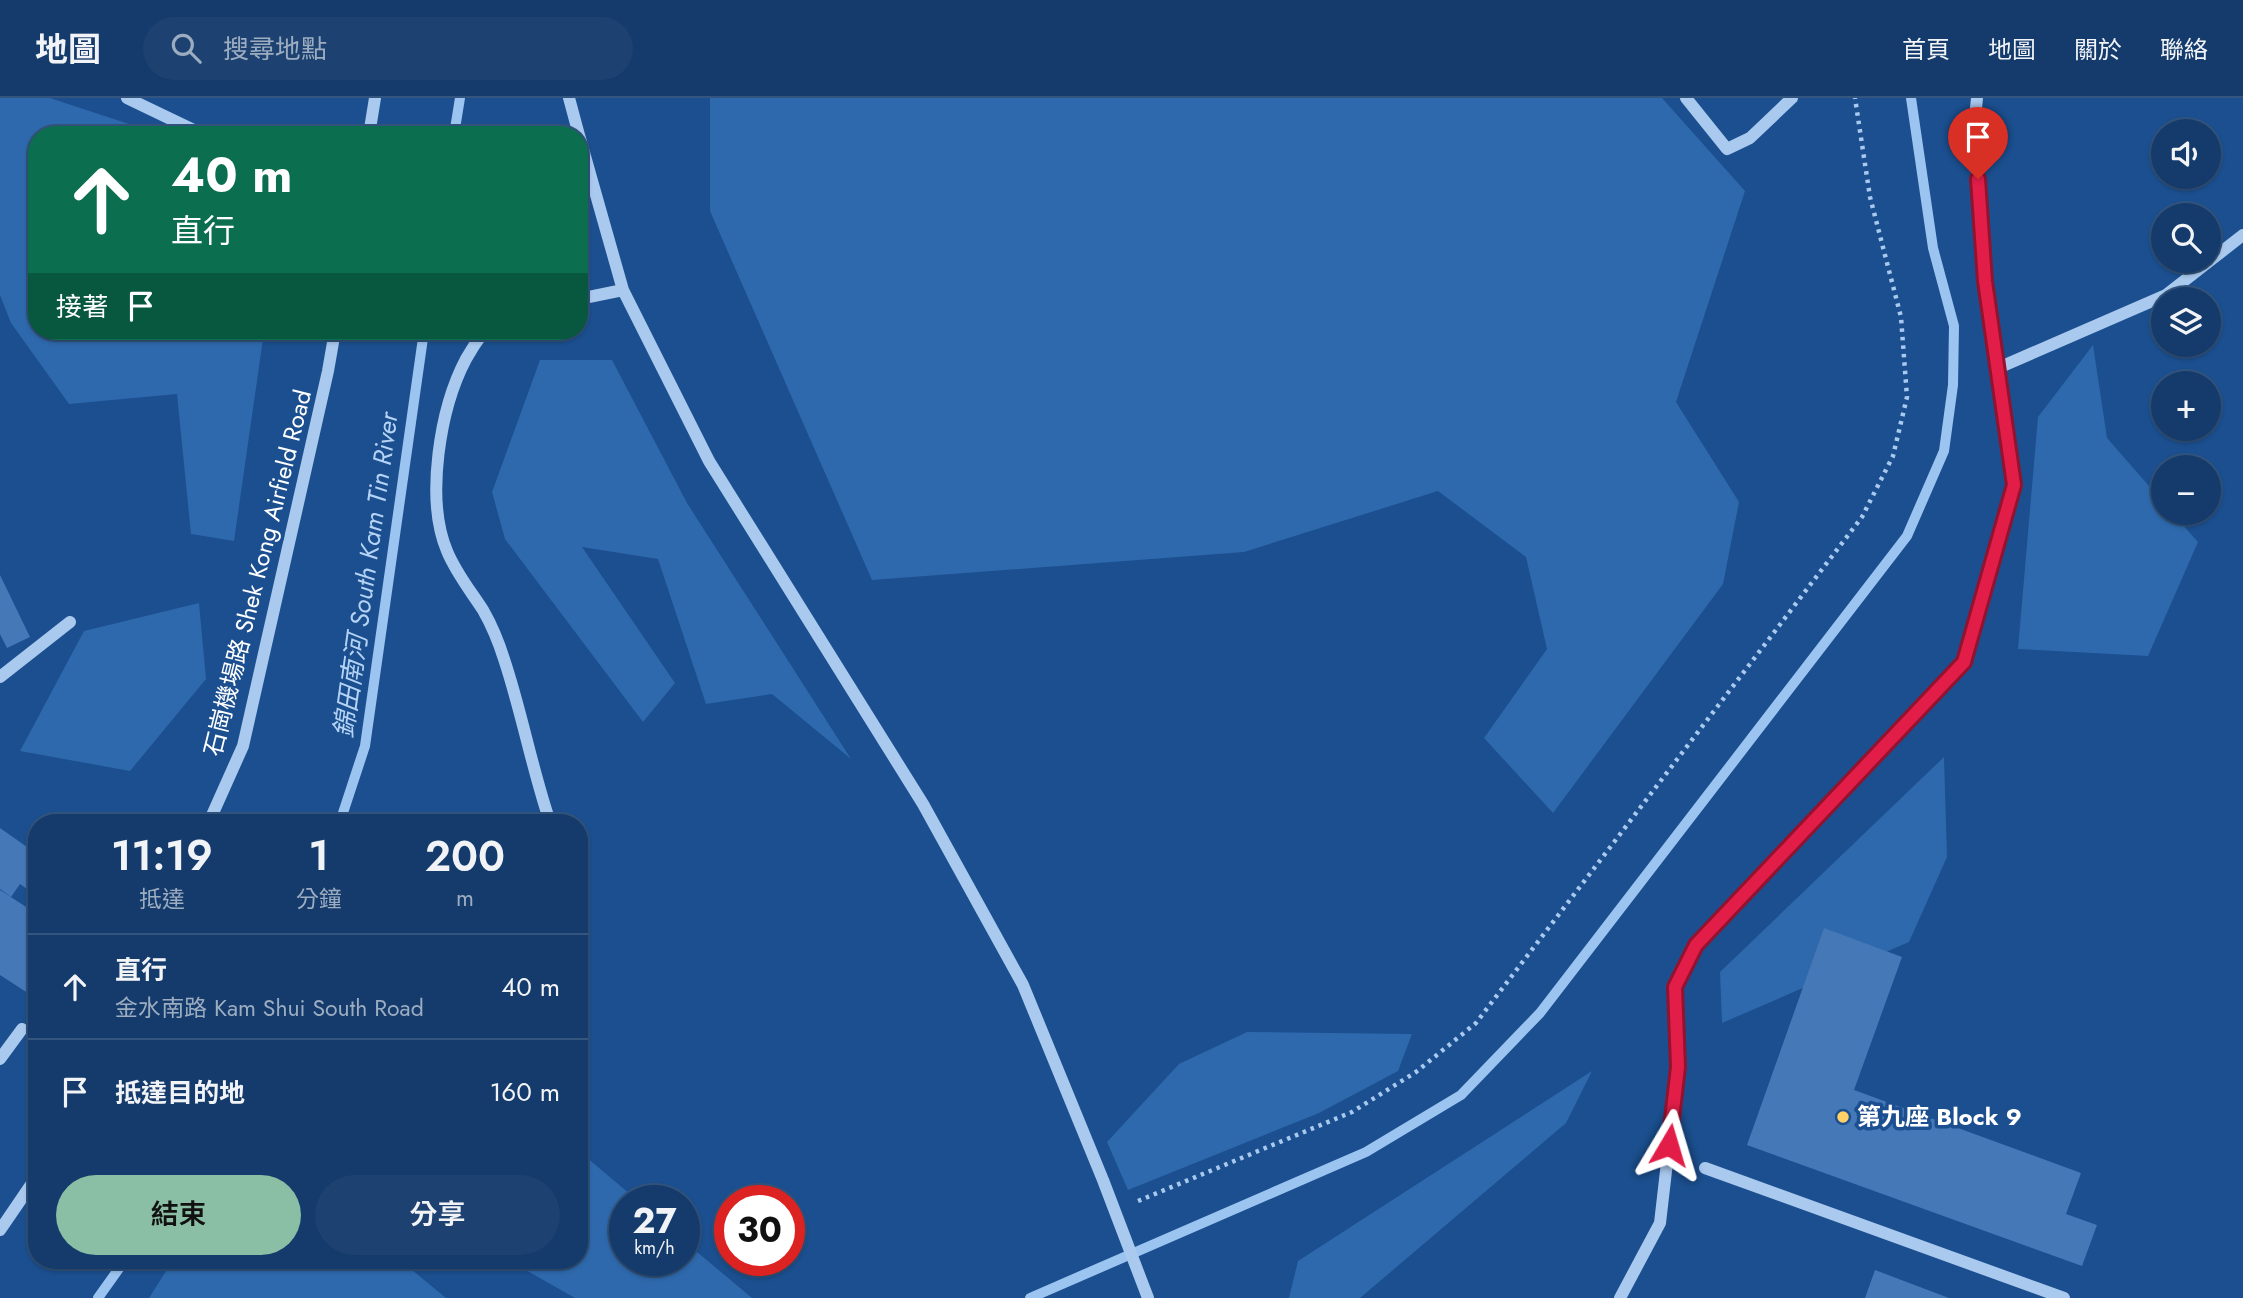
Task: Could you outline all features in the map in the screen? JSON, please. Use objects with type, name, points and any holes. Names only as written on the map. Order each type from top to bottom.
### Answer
[{"type":"street","points":[[127,98],[185,126]]},
{"type":"street","points":[[370,126],[375,98]]},
{"type":"street","points":[[569,98],[577,126]]},
{"type":"street","points":[[1686,98],[1727,149],[1750,138],[1792,98]]},
{"type":"street","points":[[1620,1298],[1660,1223],[1678,1067],[1675,987],[1696,945],[1964,662],[2014,485],[1985,281],[1974,129],[1977,98]]},
{"type":"street","points":[[588,167],[623,290],[709,461],[923,804],[1023,985],[1148,1298]]},
{"type":"street","points":[[1998,368],[2166,295],[2243,234]]},
{"type":"street","points":[[588,297],[623,290]]},
{"type":"street","name":"石崗機場路 Shek Kong Airfield Road","points":[[213,814],[243,746],[333,340]]},
{"type":"street","points":[[478,340],[465,360],[446,413],[437,472],[437,507],[446,548],[462,582],[484,612],[503,657],[547,814]]},
{"type":"street","points":[[0,677],[70,622]]},
{"type":"street","points":[[0,1059],[22,1029]]},
{"type":"street","points":[[1705,1168],[2064,1298]]},
{"type":"street","points":[[0,1230],[28,1189]]},
{"type":"path","points":[[1114,1210],[1352,1112],[1416,1072],[1476,1023],[1862,517],[1893,456],[1907,397],[1900,317],[1870,197],[1855,98]]},
{"type":"shaded area","points":[[0,98],[50,98],[135,126],[28,126],[28,340],[263,340],[234,541],[191,534],[177,394],[69,404],[11,323],[0,295]]},
{"type":"shaded area","points":[[710,98],[1662,98],[1745,191],[1676,402],[1739,502],[1723,584],[1553,813],[1484,738],[1547,649],[1526,557],[1438,491],[1244,552],[872,580],[710,211]]},
{"type":"shaded area","points":[[2093,345],[2107,438],[2151,488],[2151,525],[2183,525],[2198,542],[2148,656],[2018,649],[2038,417]]},
{"type":"shaded area","points":[[540,360],[612,360],[687,503],[851,759],[772,694],[706,704],[658,559],[582,547],[675,683],[643,722],[505,539],[492,492]]},
{"type":"shaded area","points":[[199,603],[206,679],[130,771],[20,751],[84,631]]},
{"type":"shaded area","points":[[1944,757],[1947,857],[1909,942],[1722,1023],[1720,972]]},
{"type":"shaded area","points":[[1247,1032],[1412,1034],[1398,1071],[1319,1113],[1128,1190],[1107,1142],[1179,1064]]},
{"type":"shaded area","points":[[1592,1071],[1566,1123],[1360,1298],[1289,1298],[1298,1261]]},
{"type":"shaded area","points":[[588,1159],[619,1185],[609,1185],[609,1276],[700,1276],[700,1254],[714,1266],[714,1276],[726,1276],[752,1298],[575,1298],[524,1269],[588,1269]]},
{"type":"shaded area","points":[[167,1269],[411,1269],[446,1298],[149,1298]]},
{"type":"building","points":[[0,575],[30,637],[7,648],[0,634]]},
{"type":"building","points":[[0,828],[28,848],[28,888],[20,884],[11,897],[0,889]]},
{"type":"building","points":[[0,890],[28,908],[28,993],[0,975]]},
{"type":"building","name":"第九座 Block 9","points":[[1824,928],[1902,957],[1854,1090],[2081,1173],[2066,1214],[2097,1225],[2082,1266],[1747,1145]]},
{"type":"building","points":[[1875,1270],[1949,1298],[1865,1298]]},
{"type":"waterway","name":"錦田南河 South Kam Tin River","points":[[455,126],[460,98]]},
{"type":"waterway","points":[[1030,1298],[1366,1152],[1461,1095],[1540,1013],[1907,536],[1944,451],[1953,385],[1954,326],[1933,248],[1911,98]]},
{"type":"waterway","name":"錦田南河 South Kam Tin River","points":[[343,814],[365,746],[423,340]]},
{"type":"waterway","name":"錦田南河 South Kam Tin River","points":[[98,1298],[119,1269]]},
{"type":"place","name":"第九座 Block 9","points":[[1843,1117]]},
{"type":"route","points":[[1669,1145],[1678,1067],[1675,987],[1696,945],[1964,662],[2014,485],[1985,281],[1978,179]]}]
